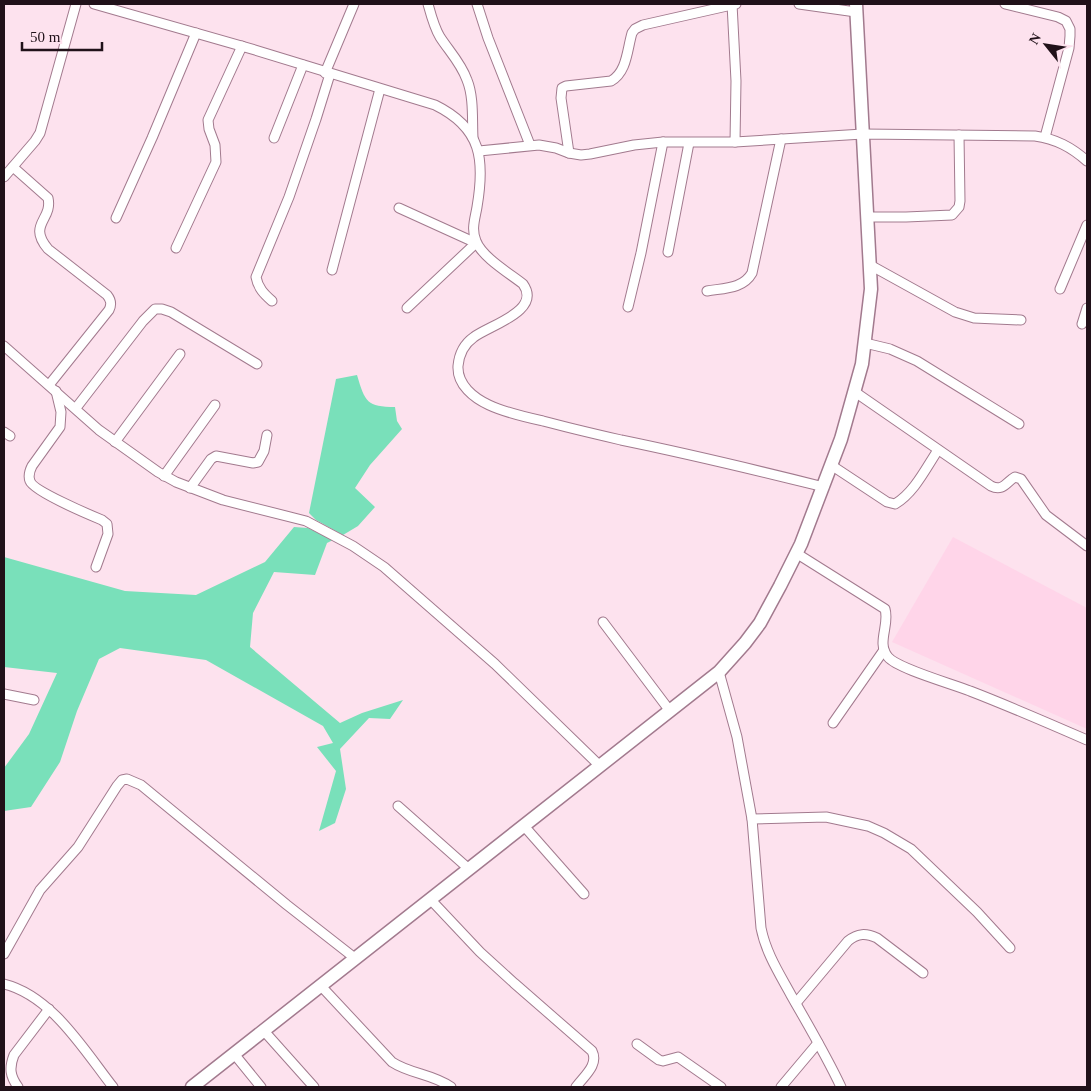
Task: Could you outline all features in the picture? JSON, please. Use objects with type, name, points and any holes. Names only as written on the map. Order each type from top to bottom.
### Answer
[{"type":"street","points":[[4,177],[35,141],[40,132],[76,4]]},
{"type":"street","points":[[94,4],[242,46],[435,105],[450,112],[473,138]]},
{"type":"street","points":[[272,301],[260,291],[256,277],[289,197],[316,119],[327,73],[354,4]]},
{"type":"street","points":[[428,4],[431,17],[440,36],[461,66],[468,81],[471,95],[473,138],[478,151],[480,186],[473,232],[476,243],[483,253],[523,284],[527,294],[526,303],[519,311],[474,337],[464,346],[458,367],[460,378],[466,389],[489,405],[525,417],[824,486]]},
{"type":"street","points":[[477,4],[488,38],[530,144]]},
{"type":"street","points":[[569,154],[561,98],[562,88],[611,81],[618,78],[622,71],[632,33],[643,25],[734,4],[735,142]]},
{"type":"street","points":[[197,1086],[719,672],[760,623],[777,593],[796,553],[832,466],[855,392],[865,343],[871,289],[856,8],[799,4]]},
{"type":"street","points":[[1004,4],[1058,17],[1066,21],[1070,29],[1069,48],[1045,138]]},
{"type":"street","points":[[116,218],[196,33]]},
{"type":"street","points":[[176,248],[216,162],[208,120],[242,46]]},
{"type":"street","points":[[274,138],[303,66]]},
{"type":"street","points":[[332,270],[380,89]]},
{"type":"street","points":[[478,151],[530,144],[548,146],[569,154],[590,154],[634,145],[663,142],[735,142],[863,134],[1035,136],[1065,144],[1087,161]]},
{"type":"street","points":[[867,216],[926,217],[952,215],[959,207],[960,201],[959,136]]},
{"type":"street","points":[[707,291],[740,285],[748,280],[752,273],[781,139]]},
{"type":"street","points":[[628,307],[641,253],[663,142]]},
{"type":"street","points":[[668,252],[689,143]]},
{"type":"street","points":[[13,167],[48,198],[50,205],[41,224],[40,240],[48,249],[107,295],[110,300],[111,306],[109,310],[53,388]]},
{"type":"street","points":[[400,208],[476,243]]},
{"type":"street","points":[[1060,289],[1087,225]]},
{"type":"street","points":[[407,308],[476,243]]},
{"type":"street","points":[[870,265],[955,312],[974,318],[1021,320]]},
{"type":"street","points":[[1082,324],[1087,308]]},
{"type":"street","points":[[76,408],[143,321],[155,309],[171,312],[257,364]]},
{"type":"street","points":[[865,343],[890,349],[917,361],[1019,424]]},
{"type":"street","points":[[4,346],[100,430],[164,476],[223,500],[306,521],[369,556],[402,582],[495,664],[600,766]]},
{"type":"street","points":[[115,442],[180,354]]},
{"type":"street","points":[[53,388],[61,412],[60,427],[29,471],[29,481],[33,487],[102,520],[106,524],[108,534],[96,567]]},
{"type":"street","points":[[855,392],[996,489],[1005,486],[1015,477],[1021,479],[1046,515],[1087,546]]},
{"type":"street","points":[[164,476],[215,405]]},
{"type":"street","points":[[190,488],[210,459],[216,456],[253,463],[258,462],[262,458],[267,434]]},
{"type":"street","points":[[832,466],[886,502],[895,504],[903,500],[910,492],[938,450]]},
{"type":"street","points":[[796,553],[885,609],[887,616],[883,641],[884,650],[888,658],[898,664],[1087,740]]},
{"type":"street","points":[[603,622],[670,711]]},
{"type":"street","points":[[833,723],[884,650]]},
{"type":"street","points":[[719,672],[737,737],[752,819],[763,940],[772,961],[841,1087]]},
{"type":"street","points":[[4,694],[34,700]]},
{"type":"street","points":[[4,954],[40,890],[78,847],[117,786],[122,780],[127,779],[141,785],[287,906],[356,959]]},
{"type":"street","points":[[398,806],[470,869]]},
{"type":"street","points":[[752,819],[826,816],[868,826],[884,833],[911,849],[977,912],[1010,948]]},
{"type":"street","points":[[524,826],[584,894]]},
{"type":"street","points":[[431,900],[480,952],[592,1051],[594,1060],[591,1069],[576,1087]]},
{"type":"street","points":[[796,1003],[848,941],[855,936],[870,935],[877,938],[923,973]]},
{"type":"street","points":[[4,984],[20,988],[40,1000],[80,1044],[113,1087]]},
{"type":"street","points":[[321,986],[392,1062],[414,1073],[428,1075],[451,1087]]},
{"type":"street","points":[[18,1087],[10,1072],[10,1064],[49,1009]]},
{"type":"street","points":[[264,1031],[314,1087]]},
{"type":"street","points":[[781,1087],[818,1043]]},
{"type":"street","points":[[638,1044],[659,1060],[678,1058],[721,1087]]},
{"type":"street","points":[[234,1055],[262,1087]]},
{"type":"shaded area","points":[[357,375],[362,391],[368,401],[378,406],[395,407],[397,421],[402,429],[370,465],[355,488],[375,507],[358,526],[343,535],[316,520],[309,513],[336,379]]},
{"type":"shaded area","points":[[294,527],[308,528],[333,540],[327,543],[315,575],[274,572],[253,613],[250,647],[340,723],[362,713],[403,700],[390,719],[369,718],[340,749],[346,789],[335,823],[319,831],[336,771],[317,747],[333,743],[323,726],[206,660],[120,648],[99,659],[77,711],[60,762],[31,807],[4,811],[4,768],[29,734],[57,673],[4,667],[4,557],[125,591],[196,595],[265,562]]},
{"type":"shaded area","points":[[953,537],[1087,608],[1087,729],[892,642]]}]
